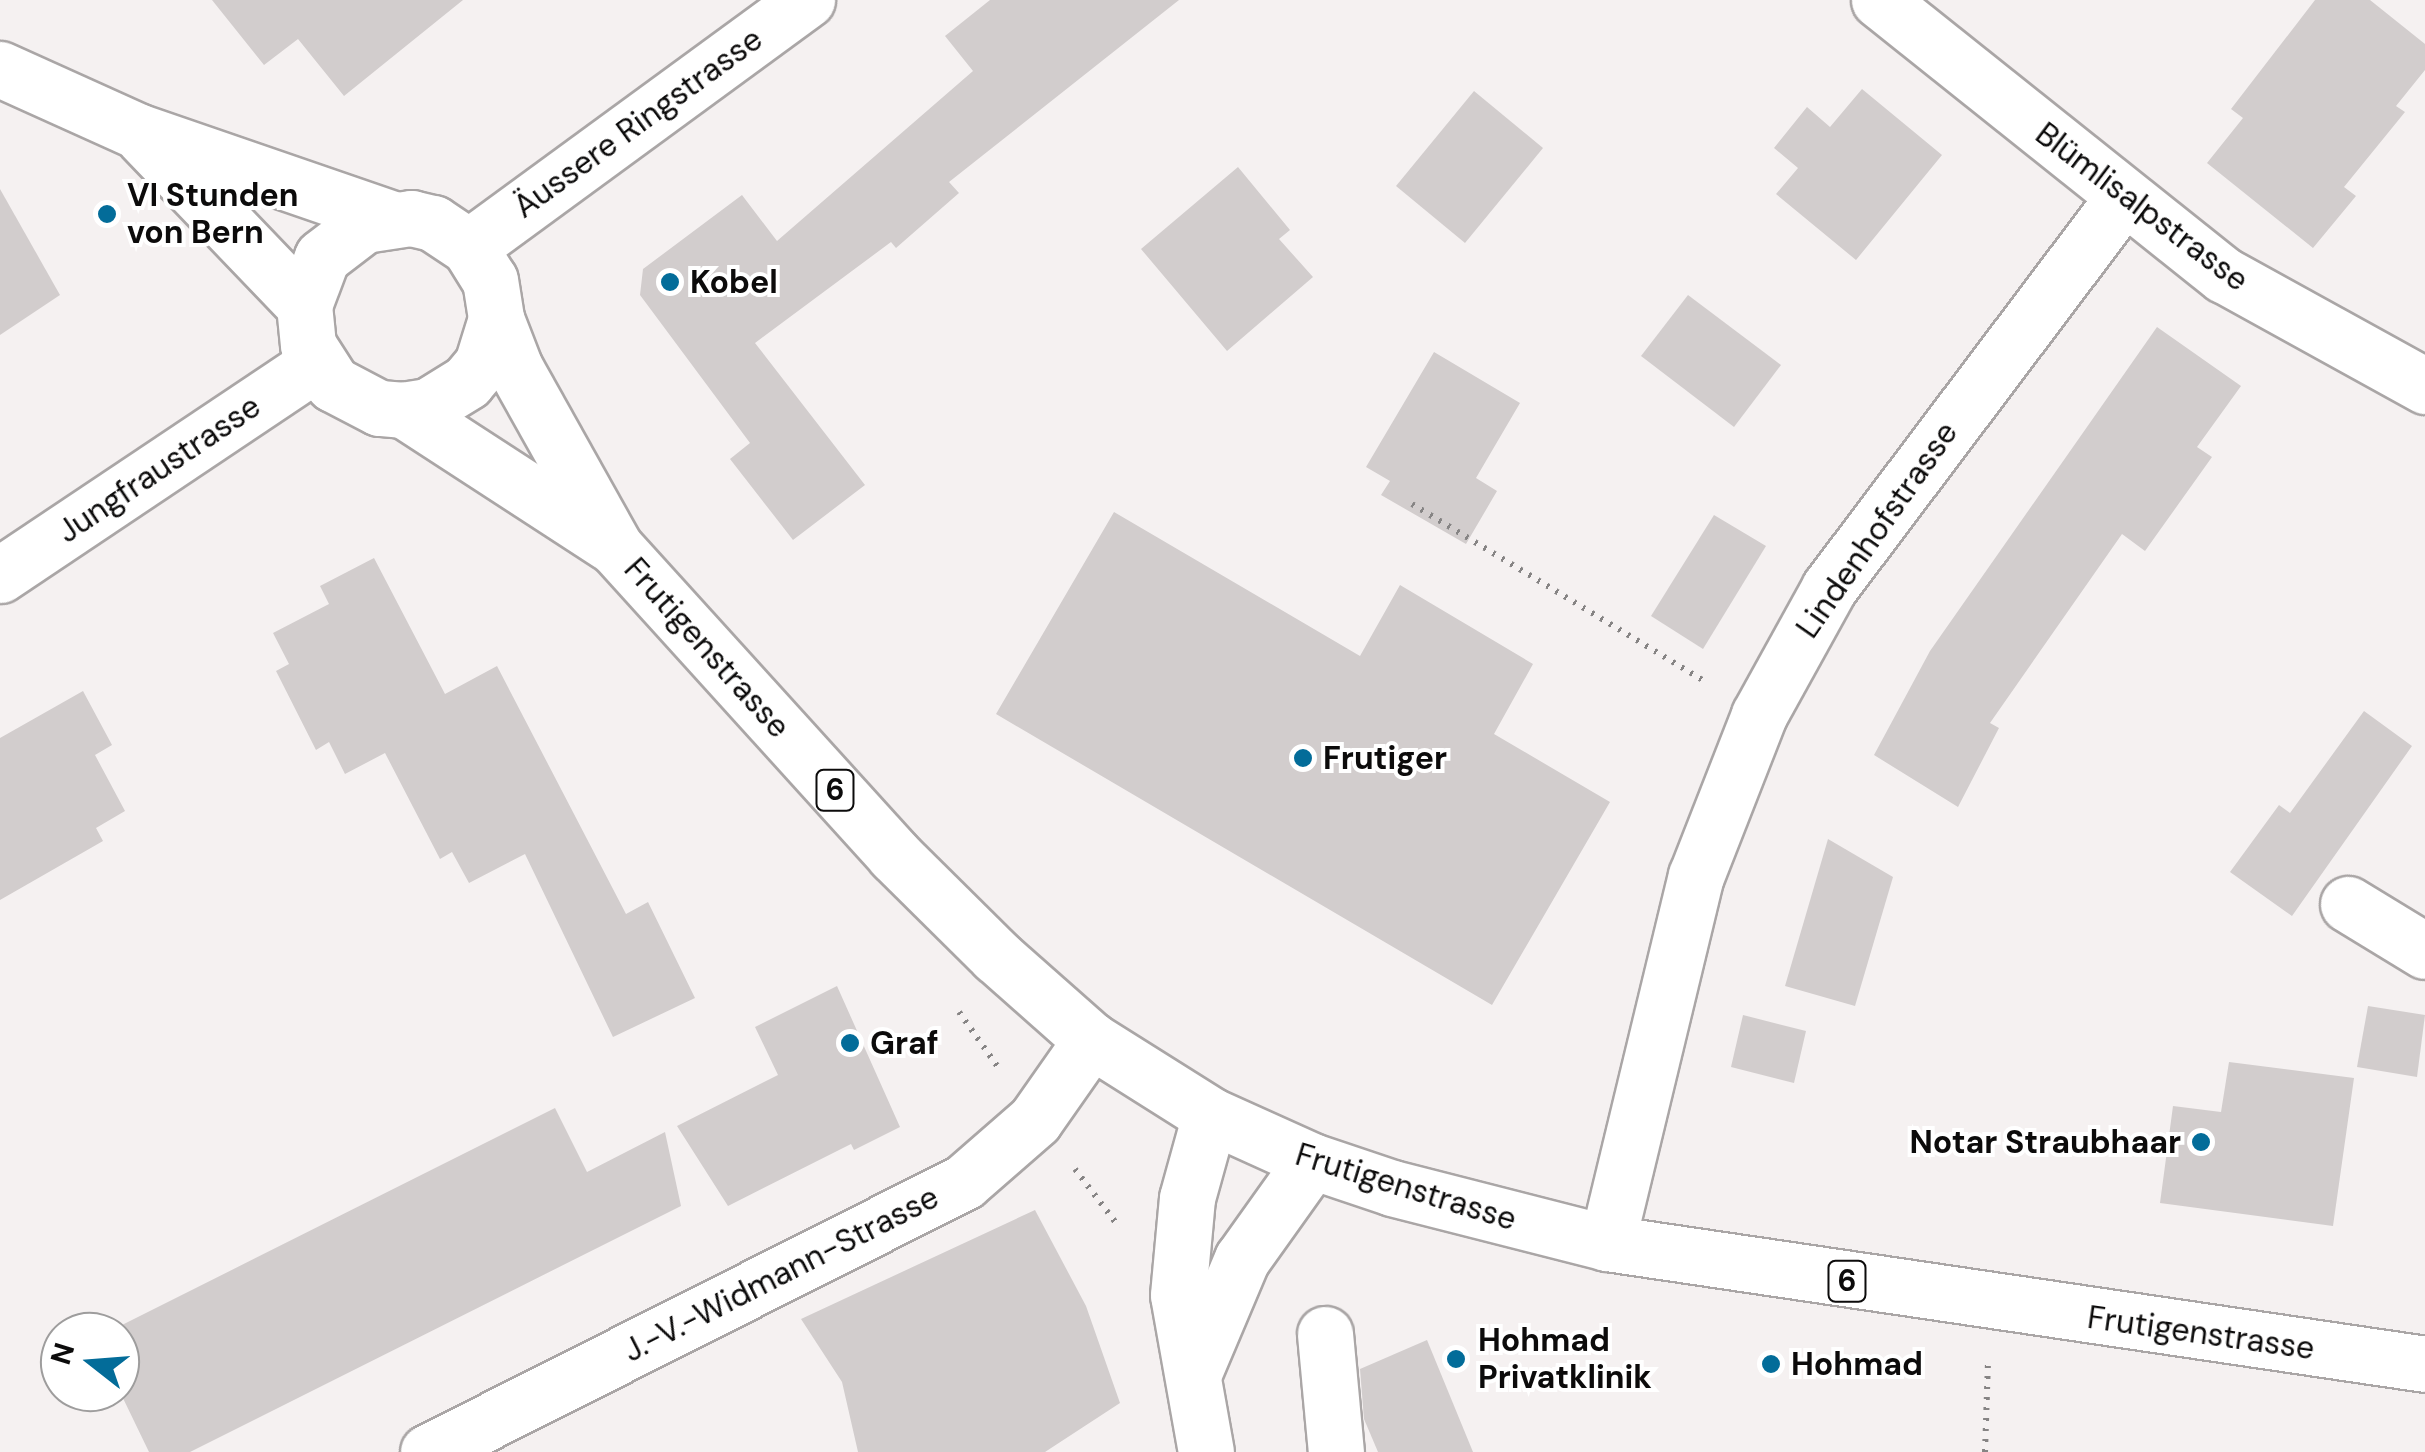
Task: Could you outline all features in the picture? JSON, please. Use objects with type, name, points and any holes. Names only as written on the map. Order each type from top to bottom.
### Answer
[{"type":"main road","name":"Äussere Ringstrasse","points":[[469,247],[808,0]]},
{"type":"main road","name":"Blümlisalpstrasse","points":[[1879,0],[2122,200],[2224,276],[2425,386]]},
{"type":"main road","points":[[0,69],[137,131],[390,218],[433,223],[469,247],[490,280],[496,319],[482,364],[448,397],[404,410],[354,399],[317,363],[304,305],[309,280],[341,237],[390,218]]},
{"type":"main road","points":[[137,131],[304,305]]},
{"type":"main road","name":"Lindenhofstrasse","points":[[1608,1243],[1696,876],[1760,715],[1829,588],[2122,200]]},
{"type":"main road","name":"Frutigenstrasse","points":[[496,319],[532,399],[615,547],[894,855],[1091,1040],[1210,1115],[1312,1161],[1427,1199],[1608,1243],[1993,1304],[2424,1359]]},
{"type":"main road","name":"Jungfraustrasse","points":[[0,575],[317,363]]},
{"type":"main road","name":"Frutigenstrasse","points":[[404,410],[615,547]]},
{"type":"main road","points":[[2348,904],[2425,951]]},
{"type":"main road","name":"J.-V.-Widmann-Strasse","points":[[428,1452],[964,1182],[1035,1120],[1091,1040]]},
{"type":"main road","points":[[1206,1452],[1195,1370],[1178,1295],[1187,1198],[1210,1115]]},
{"type":"main road","points":[[1195,1370],[1242,1259],[1312,1161]]},
{"type":"main road","points":[[1326,1334],[1336,1452]]},
{"type":"path","points":[[1412,504],[1760,715]]},
{"type":"path","points":[[1984,1452],[1993,1304]]},
{"type":"building","points":[[212,0],[463,0],[344,96],[298,39],[264,65]]},
{"type":"building","points":[[990,0],[1179,0],[949,182],[959,193],[896,248],[891,242],[755,343],[865,485],[793,540],[730,459],[750,443],[640,295],[643,269],[742,195],[777,241],[973,71],[945,36]]},
{"type":"building","points":[[2315,0],[2370,0],[2425,44],[2425,70],[2396,106],[2405,112],[2344,187],[2356,196],[2313,248],[2207,163],[2243,118],[2231,109]]},
{"type":"building","points":[[1862,89],[1942,155],[1856,260],[1776,194],[1798,168],[1774,148],[1807,107],[1830,127]]},
{"type":"building","points":[[1474,91],[1543,148],[1465,243],[1396,186]]},
{"type":"building","points":[[1238,167],[1290,230],[1279,239],[1313,277],[1227,351],[1141,249]]},
{"type":"building","points":[[0,189],[60,295],[0,335]]},
{"type":"building","points":[[1688,295],[1781,365],[1734,427],[1641,356]]},
{"type":"building","points":[[2157,327],[2241,386],[2197,447],[2212,457],[2145,551],[2122,534],[1990,723],[1999,728],[1958,807],[1874,755],[1930,651]]},
{"type":"building","points":[[1434,352],[1520,403],[1476,478],[1497,491],[1466,544],[1381,495],[1390,481],[1366,467]]},
{"type":"building","name":"Frutiger","points":[[1114,512],[1360,656],[1400,585],[1533,664],[1494,734],[1610,802],[1492,1005],[996,714]]},
{"type":"building","points":[[1714,515],[1766,546],[1703,649],[1651,616]]},
{"type":"building","points":[[374,558],[445,694],[497,666],[626,914],[648,902],[695,998],[613,1037],[525,854],[469,883],[452,852],[440,859],[385,753],[345,774],[329,742],[316,750],[276,671],[289,664],[273,633],[329,604],[320,586]]},
{"type":"building","points":[[83,691],[112,745],[95,755],[125,811],[96,828],[103,841],[0,900],[0,738]]},
{"type":"building","points":[[2364,711],[2412,746],[2292,916],[2230,872],[2279,805],[2290,813]]},
{"type":"building","points":[[1828,839],[1893,877],[1855,1006],[1785,986]]},
{"type":"building","points":[[837,986],[900,1127],[854,1150],[851,1144],[728,1206],[677,1126],[778,1075],[755,1027]]},
{"type":"building","points":[[2368,1006],[2425,1015],[2417,1077],[2357,1067]]},
{"type":"building","points":[[1743,1015],[1806,1031],[1794,1083],[1731,1067]]},
{"type":"building","points":[[2229,1062],[2354,1078],[2333,1226],[2160,1203],[2173,1106],[2221,1112]]},
{"type":"building","points":[[555,1108],[587,1172],[665,1132],[681,1206],[190,1452],[149,1452],[130,1412],[140,1412],[140,1316]]},
{"type":"building","points":[[1035,1210],[1086,1306],[1120,1403],[1045,1452],[858,1452],[842,1382],[801,1319]]},
{"type":"building","points":[[1427,1340],[1473,1452],[1378,1452],[1364,1419],[1360,1369]]},
{"type":"place","name":"VI Stunden von Bern","points":[[107,214]]},
{"type":"place","name":"Kobel","points":[[670,282]]},
{"type":"place","name":"Frutiger","points":[[1303,758]]},
{"type":"place","name":"Graf","points":[[850,1043]]},
{"type":"place","name":"Notar Straubhaar","points":[[2201,1142]]},
{"type":"place","name":"Hohmad Privatklinik","points":[[1456,1359]]},
{"type":"place","name":"Hohmad","points":[[1771,1364]]}]
